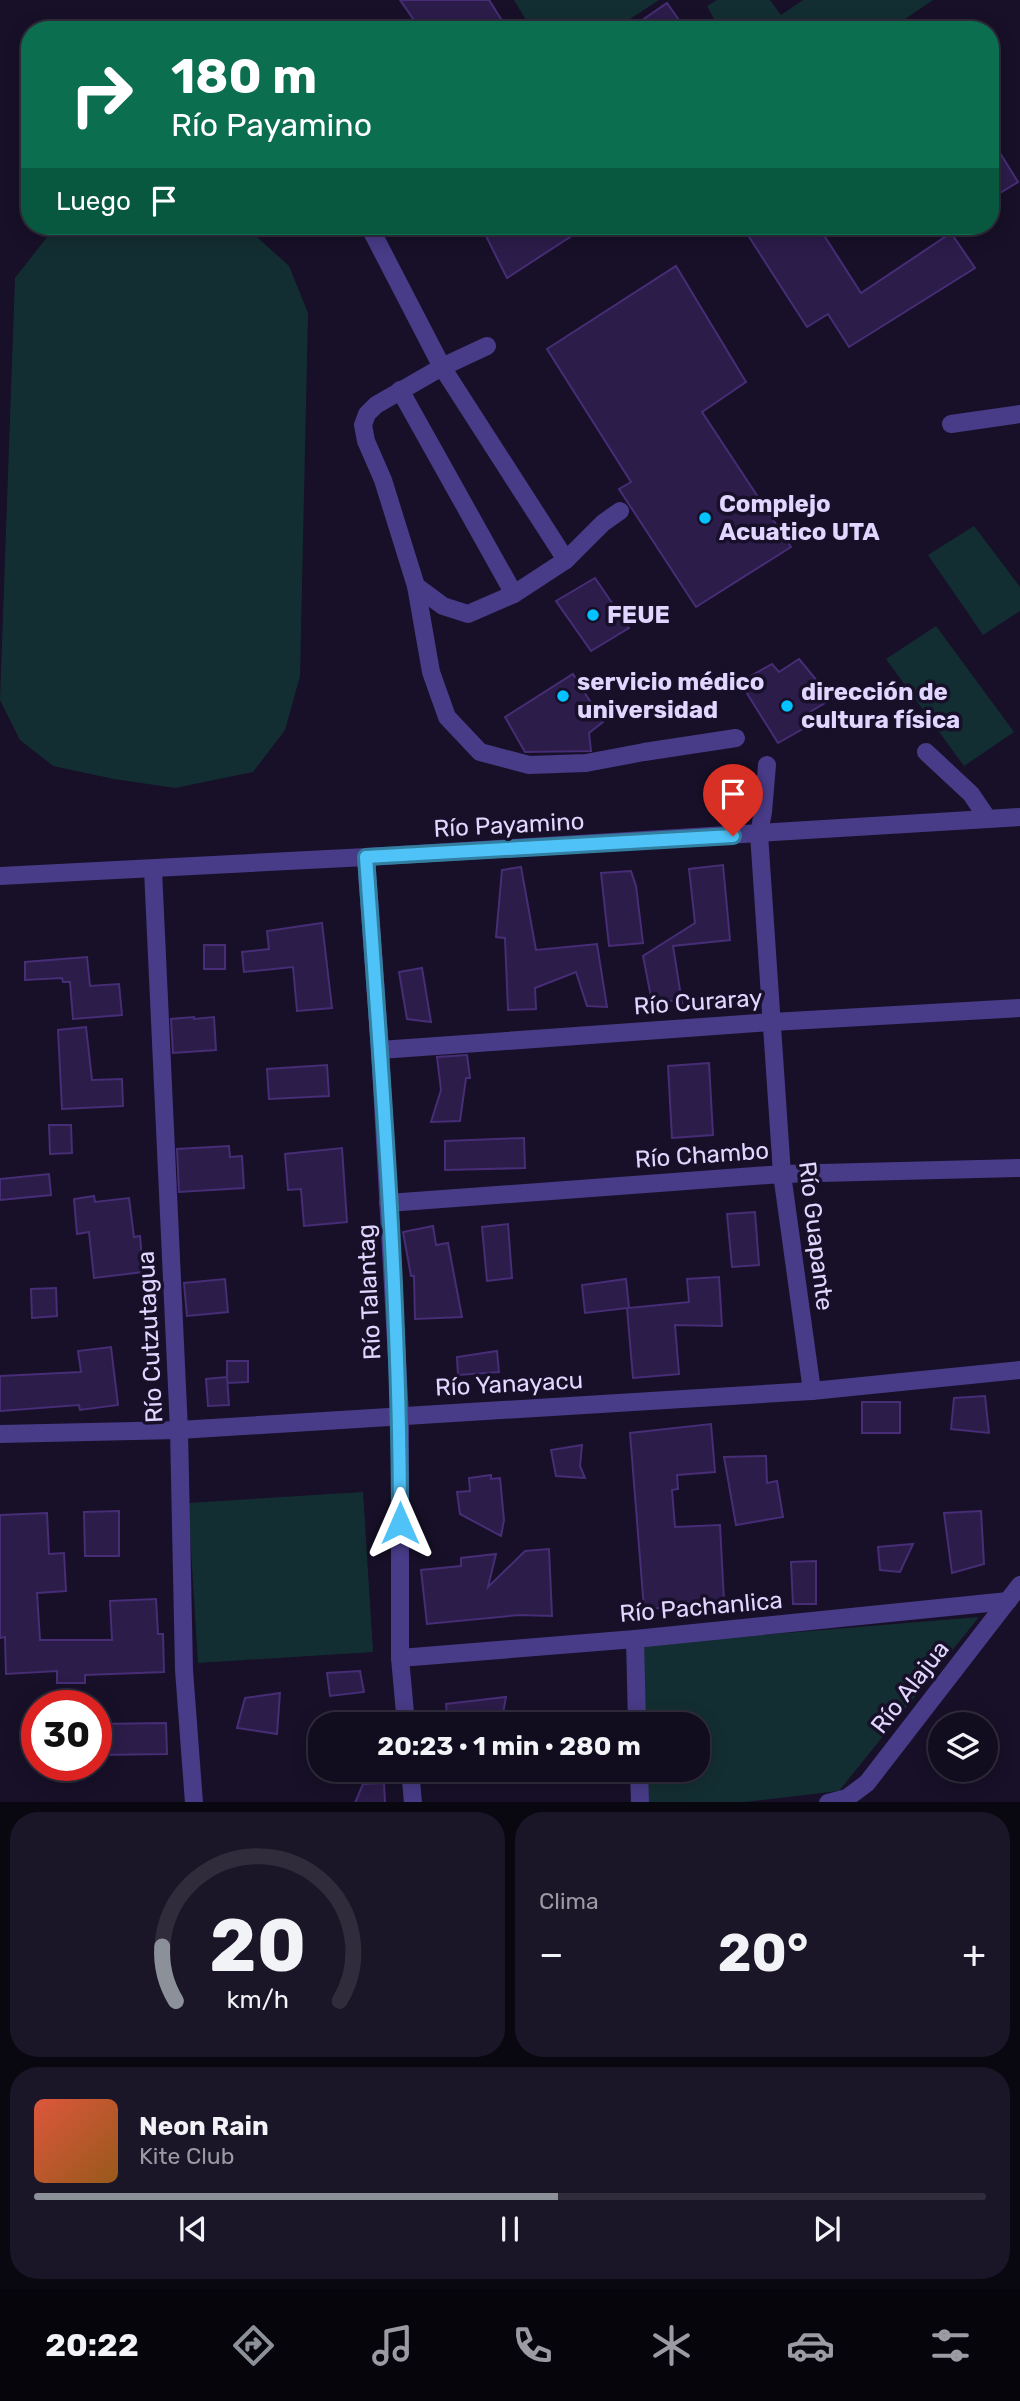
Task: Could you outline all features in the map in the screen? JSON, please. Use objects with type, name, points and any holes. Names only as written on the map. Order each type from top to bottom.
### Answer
[{"type":"street","points":[[374,235],[442,367],[566,560]]},
{"type":"street","points":[[486,346],[400,390],[367,414],[363,425],[366,441],[383,480],[416,586],[431,672],[447,717],[480,752],[529,765],[586,763],[736,738]]},
{"type":"street","points":[[400,390],[514,594]]},
{"type":"street","points":[[951,424],[1020,414]]},
{"type":"street","points":[[416,586],[443,606],[468,614],[514,594],[566,560],[603,523],[620,511]]},
{"type":"street","points":[[926,752],[971,794],[988,819]]},
{"type":"street","name":"Río Guapante","points":[[767,765],[764,812],[759,834],[782,1174],[812,1391]]},
{"type":"street","name":"Río Payamino","points":[[0,876],[153,870],[1020,817]]},
{"type":"street","name":"Río Talantag","points":[[366,857],[380,1049],[400,1415],[400,1658],[405,1712]]},
{"type":"street","name":"Río Cutzutagua","points":[[153,870],[179,1430],[184,1670],[194,1802]]},
{"type":"street","name":"Río Curaray","points":[[380,1049],[772,1021],[1020,1008]]},
{"type":"street","name":"Río Chambo","points":[[388,1203],[782,1174],[1020,1168]]},
{"type":"street","name":"Río Yanayacu","points":[[0,1434],[179,1430],[812,1391],[1020,1370]]},
{"type":"street","name":"Río Alajua","points":[[828,1802],[847,1798],[867,1783],[1020,1585]]},
{"type":"street","name":"Río Pachanlica","points":[[400,1658],[635,1639],[1007,1601]]},
{"type":"street","points":[[635,1639],[637,1712]]},
{"type":"street","points":[[411,1782],[413,1802]]},
{"type":"street","points":[[639,1782],[640,1802]]},
{"type":"green space","points":[[514,0],[659,0],[627,21],[527,21]]},
{"type":"green space","points":[[717,0],[770,0],[781,15],[803,0],[933,0],[902,21],[715,21],[707,6]]},
{"type":"green space","points":[[49,235],[255,235],[289,266],[308,313],[300,676],[285,730],[253,772],[175,788],[53,766],[20,740],[0,700],[15,278]]},
{"type":"green space","points":[[974,526],[1020,587],[1020,611],[983,635],[928,555]]},
{"type":"green space","points":[[936,626],[1014,732],[964,766],[886,659]]},
{"type":"green space","points":[[363,1492],[373,1652],[198,1663],[188,1503]]},
{"type":"green space","points":[[979,1617],[839,1791],[744,1802],[648,1802],[647,1782],[710,1782],[710,1712],[644,1712],[641,1645]]},
{"type":"building","points":[[400,0],[489,0],[502,21],[415,21]]},
{"type":"building","points":[[667,3],[680,21],[641,21]]},
{"type":"building","points":[[999,151],[1018,182],[999,194]]},
{"type":"building","points":[[486,235],[573,235],[507,278]]},
{"type":"building","points":[[748,235],[824,235],[861,293],[948,235],[952,235],[975,268],[849,347],[828,314],[807,327]]},
{"type":"building","points":[[676,266],[746,382],[702,412],[791,547],[696,607],[619,489],[631,482],[547,349]]},
{"type":"building","name":"FEUE","points":[[595,578],[629,628],[591,651],[556,601]]},
{"type":"building","name":"dirección de cultura física","points":[[799,659],[832,699],[808,713],[815,722],[778,743],[740,682],[772,664],[779,672]]},
{"type":"building","name":"servicio médico universidad","points":[[573,674],[603,722],[589,733],[591,751],[525,752],[505,717]]},
{"type":"building","points":[[723,865],[730,940],[673,946],[682,1003],[651,997],[643,956],[695,923],[689,869]]},
{"type":"building","points":[[521,867],[536,950],[597,944],[607,1007],[587,1006],[576,972],[535,988],[536,1009],[508,1010],[505,938],[496,937],[502,870]]},
{"type":"building","points":[[631,871],[636,886],[643,943],[609,946],[601,873]]},
{"type":"building","points":[[322,923],[332,1008],[297,1011],[293,967],[244,972],[242,952],[269,949],[267,931]]},
{"type":"building","points":[[204,945],[225,945],[225,969],[204,969]]},
{"type":"building","points":[[87,957],[90,986],[119,984],[122,1015],[73,1019],[70,982],[63,982],[62,978],[25,980],[25,962]]},
{"type":"building","points":[[422,968],[431,1022],[407,1019],[399,972]]},
{"type":"building","points":[[214,1017],[216,1050],[173,1053],[171,1019]]},
{"type":"building","points":[[86,1027],[92,1080],[122,1079],[123,1106],[62,1109],[58,1030]]},
{"type":"building","points":[[467,1055],[470,1078],[466,1078],[460,1121],[431,1122],[441,1090],[437,1057]]},
{"type":"building","points":[[709,1063],[713,1135],[672,1138],[668,1066]]},
{"type":"building","points":[[327,1065],[329,1096],[269,1099],[267,1069]]},
{"type":"building","points":[[49,1125],[71,1125],[72,1153],[50,1154]]},
{"type":"building","points":[[524,1138],[525,1168],[445,1170],[445,1141]]},
{"type":"building","points":[[229,1146],[230,1157],[242,1156],[244,1188],[179,1192],[177,1149]]},
{"type":"building","points":[[342,1148],[347,1222],[304,1226],[301,1189],[288,1190],[285,1154]]},
{"type":"building","points":[[49,1174],[51,1195],[0,1200],[0,1179]]},
{"type":"building","points":[[94,1196],[95,1202],[129,1198],[134,1237],[140,1236],[143,1272],[94,1278],[89,1232],[77,1234],[74,1199]]},
{"type":"building","points":[[755,1212],[759,1265],[732,1267],[727,1214]]},
{"type":"building","points":[[508,1224],[512,1278],[487,1281],[482,1227]]},
{"type":"building","points":[[433,1226],[436,1245],[448,1243],[462,1317],[415,1319],[414,1276],[411,1276],[403,1232]]},
{"type":"building","points":[[719,1277],[722,1326],[675,1325],[679,1374],[633,1378],[627,1308],[585,1313],[582,1285],[626,1279],[629,1308],[689,1302],[687,1279]]},
{"type":"building","points":[[225,1279],[228,1312],[187,1316],[184,1283]]},
{"type":"building","points":[[56,1288],[57,1316],[32,1318],[31,1289]]},
{"type":"building","points":[[111,1347],[118,1405],[80,1410],[79,1405],[0,1411],[0,1376],[81,1372],[78,1351]]},
{"type":"building","points":[[497,1351],[499,1372],[458,1375],[457,1357]]},
{"type":"building","points":[[227,1361],[248,1361],[248,1382],[227,1383]]},
{"type":"building","points":[[227,1377],[229,1405],[208,1406],[206,1379]]},
{"type":"building","points":[[985,1396],[989,1433],[951,1429],[954,1398]]},
{"type":"building","points":[[862,1402],[900,1402],[900,1433],[862,1433]]},
{"type":"building","points":[[711,1424],[715,1472],[677,1475],[678,1489],[672,1490],[675,1527],[720,1525],[724,1601],[679,1603],[679,1607],[644,1609],[630,1433]]},
{"type":"building","points":[[582,1445],[580,1466],[585,1478],[556,1476],[551,1450]]},
{"type":"building","points":[[766,1456],[767,1483],[777,1481],[783,1517],[736,1525],[724,1457]]},
{"type":"building","points":[[491,1475],[491,1479],[500,1478],[504,1520],[501,1536],[460,1514],[457,1492],[470,1491],[469,1478]]},
{"type":"building","points":[[119,1511],[119,1556],[85,1556],[84,1512]]},
{"type":"building","points":[[981,1511],[984,1564],[952,1573],[944,1513]]},
{"type":"building","points":[[47,1513],[49,1554],[64,1553],[66,1591],[37,1593],[40,1640],[112,1640],[110,1601],[156,1599],[158,1634],[163,1634],[164,1672],[85,1675],[85,1683],[57,1683],[57,1671],[6,1674],[5,1637],[0,1638],[0,1515]]},
{"type":"building","points":[[913,1544],[900,1572],[880,1570],[878,1547]]},
{"type":"building","points":[[549,1549],[552,1616],[519,1615],[427,1624],[421,1570],[461,1566],[461,1558],[496,1554],[488,1587],[525,1551]]},
{"type":"building","points":[[816,1561],[816,1604],[793,1604],[791,1562]]},
{"type":"building","points":[[360,1671],[364,1692],[330,1696],[327,1673]]},
{"type":"building","points":[[280,1693],[277,1734],[237,1728],[245,1698]]},
{"type":"building","points":[[506,1697],[503,1712],[447,1712],[446,1704]]},
{"type":"building","points":[[166,1723],[167,1754],[112,1755],[112,1724]]},
{"type":"building","points":[[384,1783],[385,1802],[355,1802],[363,1784]]},
{"type":"place","name":"Complejo Acuatico UTA","points":[[705,518]]},
{"type":"place","name":"FEUE","points":[[593,615]]},
{"type":"place","name":"servicio médico universidad","points":[[563,696]]},
{"type":"place","name":"dirección de cultura física","points":[[787,706]]},
{"type":"route","points":[[400,1523],[400,1415],[380,1049],[366,857],[733,836]]}]
